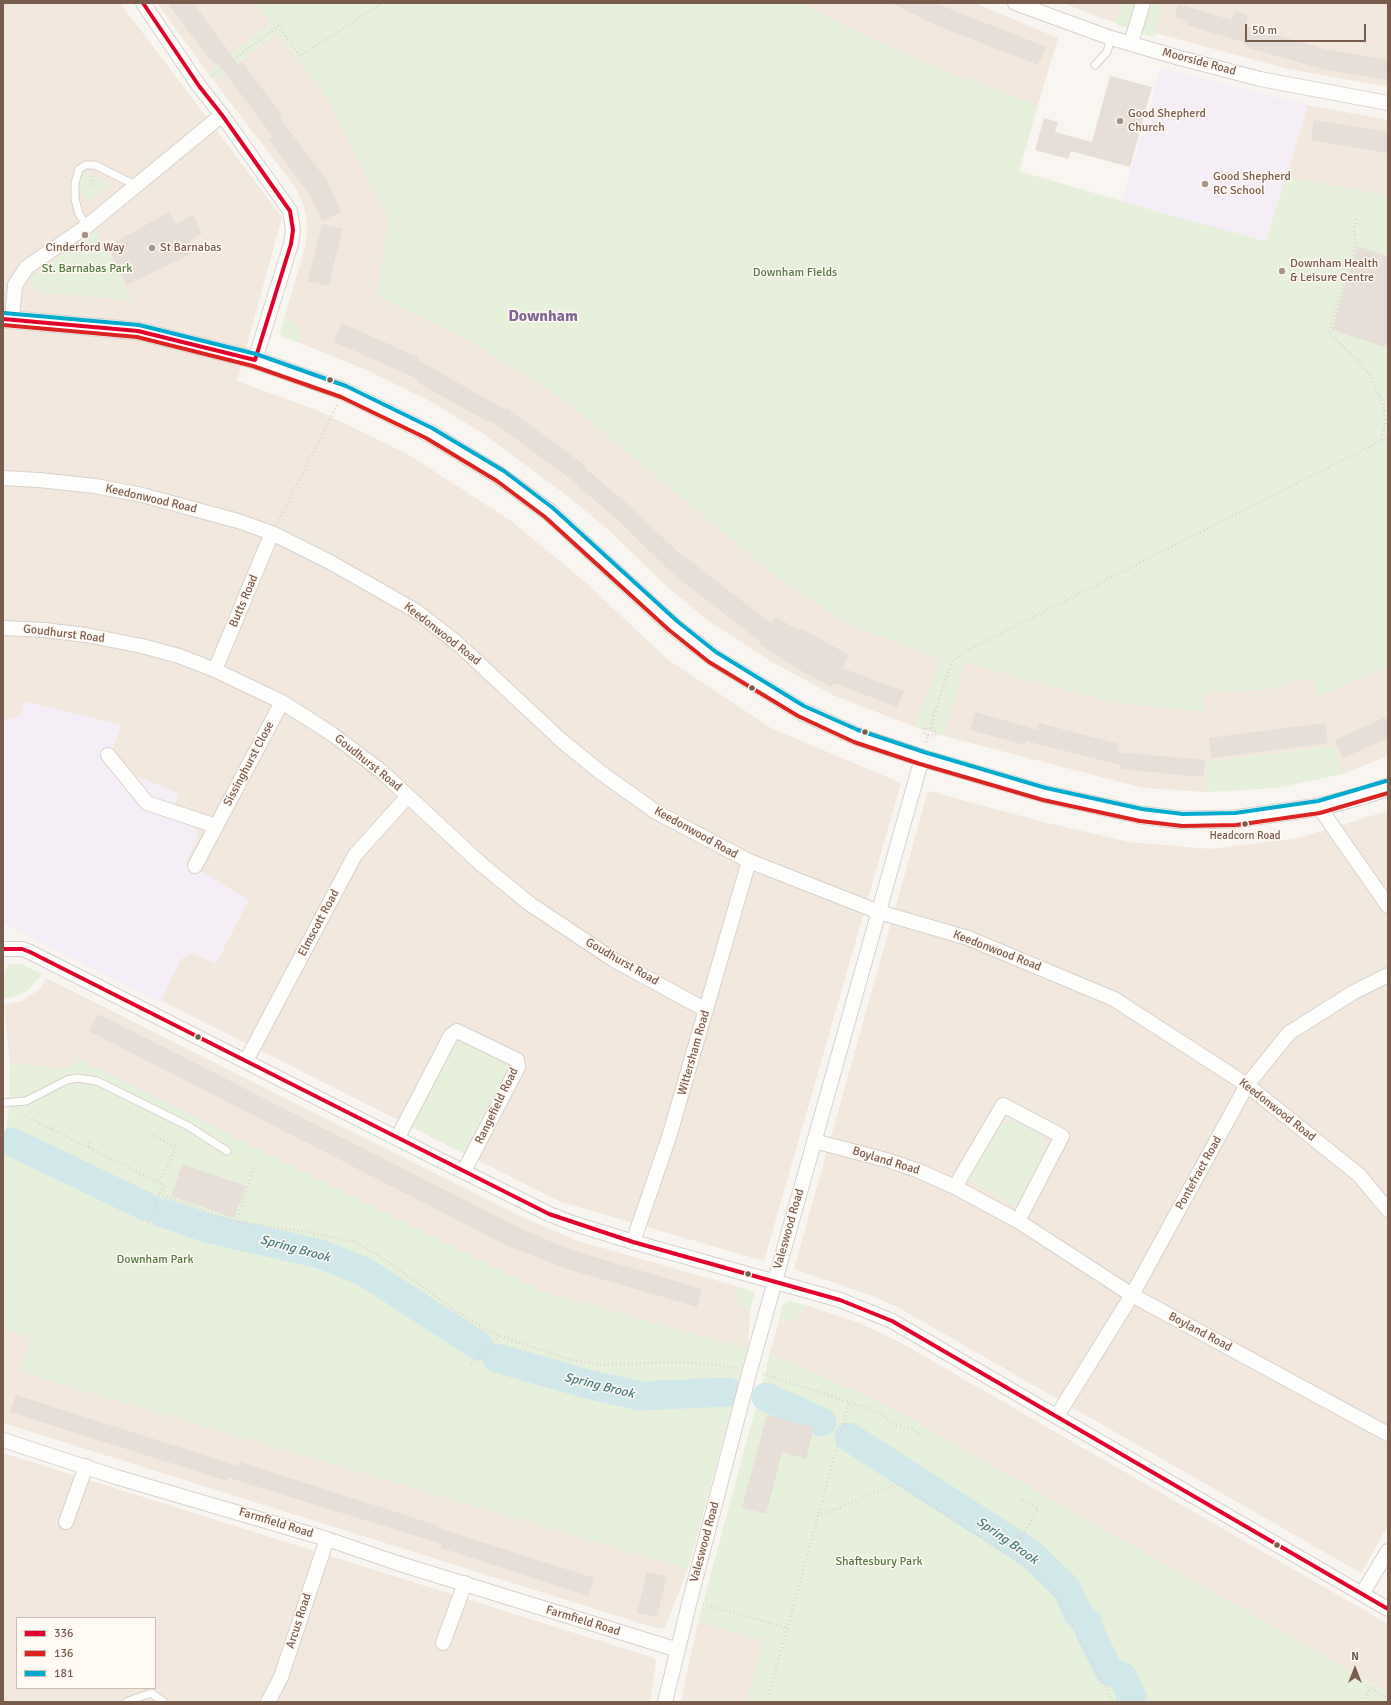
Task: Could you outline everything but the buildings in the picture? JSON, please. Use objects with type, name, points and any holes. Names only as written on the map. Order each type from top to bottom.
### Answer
[{"type":"street","points":[[143,3],[199,86],[222,115],[283,199],[290,211],[292,221],[291,244],[255,360]]},
{"type":"street","name":"Moorside Road","points":[[1015,3],[1111,38],[1260,79],[1388,103]]},
{"type":"street","points":[[1131,43],[1143,3]]},
{"type":"street","points":[[222,115],[136,188],[87,226],[27,266],[15,285],[8,319],[138,331],[255,360],[344,392],[429,433],[500,476],[549,512],[673,626],[713,657],[801,711],[856,736],[922,758],[1045,794],[1141,815],[1184,820],[1235,819],[1319,807],[1365,795],[1388,787]]},
{"type":"street","name":"Keedonwood Road","points":[[3,478],[95,486],[142,495],[238,521],[272,533],[330,562],[416,611],[456,643],[562,741],[600,772],[656,812],[749,862],[879,912],[968,938],[1114,999],[1247,1085],[1359,1175],[1388,1210]]},
{"type":"street","name":"Butts Road","points":[[215,670],[272,533]]},
{"type":"street","name":"Goudhurst Road","points":[[3,628],[51,630],[135,645],[179,656],[215,670],[282,702],[332,734],[381,771],[481,864],[530,904],[614,960],[706,1010]]},
{"type":"street","name":"Sissinghurst Close","points":[[195,866],[282,702]]},
{"type":"street","points":[[108,754],[147,803],[216,826]]},
{"type":"street","name":"Valeswood Road","points":[[665,1702],[750,1370],[922,758]]},
{"type":"street","name":"Elmscott Road","points":[[246,1061],[355,855],[408,796]]},
{"type":"street","points":[[1319,807],[1388,906]]},
{"type":"street","name":"Wittersham Road","points":[[633,1242],[669,1138],[749,862]]},
{"type":"street","points":[[3,949],[22,949],[30,952],[549,1214],[572,1223],[633,1242],[840,1300],[892,1321],[1388,1609]]},
{"type":"street","name":"Pontefract Road","points":[[1057,1416],[1132,1296],[1247,1085],[1289,1033],[1354,992],[1388,975]]},
{"type":"street","name":"Rangefield Road","points":[[398,1138],[451,1035],[457,1031],[517,1060],[518,1066],[464,1170]]},
{"type":"street","points":[[955,1187],[1003,1105],[1062,1136],[1018,1221]]},
{"type":"street","name":"Boyland Road","points":[[814,1141],[890,1161],[919,1171],[955,1187],[1018,1221],[1132,1296],[1388,1434]]},
{"type":"street","name":"Farmfield Road","points":[[3,1440],[327,1539],[397,1563],[678,1650]]},
{"type":"street","points":[[66,1522],[86,1466]]},
{"type":"street","name":"Arcus Road","points":[[268,1702],[281,1677],[327,1539]]},
{"type":"street","points":[[1362,1594],[1388,1551]]},
{"type":"street","points":[[443,1643],[465,1583]]},
{"type":"lane","points":[[1095,65],[1107,52],[1111,38]]},
{"type":"lane","points":[[87,226],[79,214],[76,198],[75,183],[78,169],[86,165],[95,165],[131,183],[136,188]]},
{"type":"lane","points":[[3,1103],[26,1102],[67,1080],[77,1078],[97,1080],[188,1126],[227,1151]]},
{"type":"lane","points":[[126,1702],[151,1693],[164,1702]]},
{"type":"path","points":[[199,86],[278,26],[300,56],[382,3]]},
{"type":"path","points":[[90,171],[93,186]]},
{"type":"path","points":[[1356,219],[1354,231],[1356,243],[1329,333],[1354,356],[1369,374],[1384,406],[1385,427],[1380,441]]},
{"type":"path","points":[[272,533],[344,392]]},
{"type":"path","points":[[930,729],[933,710],[936,709],[952,661],[966,651],[1388,437]]},
{"type":"path","points":[[924,728],[930,729],[936,732],[935,736],[924,734],[924,728]]},
{"type":"path","points":[[922,758],[928,735]]},
{"type":"path","points":[[14,1114],[22,1114],[164,1185],[156,1201],[148,1224]]},
{"type":"path","points":[[51,1129],[55,1122]]},
{"type":"path","points":[[153,1135],[177,1147],[159,1182]]},
{"type":"path","points":[[88,1147],[91,1140]]},
{"type":"path","points":[[236,1222],[255,1165]]},
{"type":"path","points":[[159,1194],[236,1222],[308,1232],[354,1242],[382,1258],[468,1319],[500,1336],[583,1363],[614,1365],[658,1362],[692,1363],[750,1370],[882,1414],[894,1425],[914,1430],[923,1436]]},
{"type":"path","points":[[472,1365],[500,1336]]},
{"type":"path","points":[[767,1702],[849,1403]]},
{"type":"path","points":[[818,1516],[898,1484],[1011,1555],[1048,1581],[1113,1702]]},
{"type":"path","points":[[1011,1555],[1038,1508],[1019,1498]]},
{"type":"path","points":[[690,1600],[787,1628]]},
{"type":"path","points":[[1363,1702],[1371,1688],[1388,1698]]},
{"type":"shaded area","points":[[3,3],[120,3],[282,217],[237,381],[319,411],[409,455],[511,521],[584,581],[667,659],[771,728],[901,783],[764,1261],[561,1202],[3,921]]},
{"type":"shaded area","points":[[157,3],[257,3],[271,23],[208,73]]},
{"type":"shaded area","points":[[801,3],[975,3],[1058,38],[1038,105],[952,74],[850,29]]},
{"type":"shaded area","points":[[1063,3],[1388,3],[1388,87],[1288,69],[1104,19]]},
{"type":"shaded area","points":[[278,33],[323,91],[389,218],[377,296],[465,338],[562,398],[777,577],[849,624],[941,659],[915,727],[833,695],[774,663],[707,620],[662,582],[614,535],[573,500],[485,435],[434,403],[369,371],[300,343],[298,325],[285,315],[305,248],[307,219],[303,204],[295,187],[214,81]]},
{"type":"shaded area","name":"Good Shepherd RC School","points":[[1161,68],[1308,105],[1254,282],[1088,192],[1122,201]]},
{"type":"shaded area","points":[[1308,105],[1388,120],[1388,195],[1286,177]]},
{"type":"shaded area","points":[[965,663],[1113,702],[1205,712],[1204,693],[1264,690],[1314,677],[1317,696],[1388,667],[1388,756],[1342,774],[1333,746],[1207,762],[1207,792],[1144,788],[944,736]]},
{"type":"shaded area","points":[[24,701],[122,725],[112,750],[135,778],[142,778],[180,794],[170,812],[192,824],[197,830],[197,840],[186,862],[249,900],[216,964],[192,953],[181,959],[160,1003],[9,926],[3,918],[3,721],[20,716]]},
{"type":"shaded area","points":[[928,791],[1047,823],[1129,842],[1210,849],[1298,838],[1388,811],[1388,1525],[1361,1573],[899,1308],[873,1296],[794,1269]]},
{"type":"shaded area","points":[[46,978],[522,1217],[578,1241],[736,1286],[736,1296],[740,1304],[750,1311],[748,1349],[544,1292],[80,1060],[65,1069],[10,1063],[4,1005],[22,1001],[42,987]]},
{"type":"shaded area","points":[[806,1305],[862,1324],[903,1344],[1388,1624],[1388,1692],[886,1405],[770,1353],[779,1321],[796,1319]]},
{"type":"shaded area","points":[[3,1329],[31,1337],[21,1372],[688,1569],[665,1627],[659,1629],[3,1423]]},
{"type":"shaded area","points":[[3,1453],[654,1658],[656,1662],[650,1702],[3,1702]]},
{"type":"shaded area","points":[[698,1622],[763,1640],[747,1702],[681,1702]]},
{"type":"green space","name":"Downham Fields","points":[[257,3],[801,3],[850,29],[952,74],[1038,105],[1019,171],[1179,218],[1266,241],[1286,177],[1388,195],[1388,667],[1317,696],[1313,677],[1264,690],[1204,693],[1205,712],[1113,702],[965,663],[944,736],[915,727],[941,659],[849,624],[777,577],[562,398],[465,338],[377,296],[389,218],[323,91],[278,33],[214,81],[208,73],[271,23]]},
{"type":"green space","points":[[1122,3],[1136,3],[1129,28],[1116,25]]},
{"type":"green space","points":[[1150,3],[1164,3],[1155,37],[1141,33]]},
{"type":"green space","points":[[81,172],[108,182],[110,187],[91,199],[84,199],[80,183]]},
{"type":"green space","name":"St. Barnabas Park","points":[[96,229],[133,301],[40,292],[34,289],[31,281],[33,276]]},
{"type":"green space","points":[[285,315],[298,325],[300,343],[282,337],[280,332]]},
{"type":"green space","points":[[1334,746],[1342,774],[1276,788],[1207,792],[1206,762]]},
{"type":"green space","points":[[21,964],[42,974],[28,990],[20,995],[4,999],[4,972],[9,965]]},
{"type":"green space","points":[[456,1039],[512,1064],[467,1155],[411,1126]]},
{"type":"green space","name":"Downham Park","points":[[80,1060],[544,1292],[748,1349],[688,1569],[21,1372],[31,1337],[3,1329],[3,1153],[9,1110],[10,1063],[65,1069]]},
{"type":"green space","points":[[1012,1120],[1035,1129],[1044,1139],[1047,1147],[1046,1156],[1016,1207],[967,1179],[995,1130],[1001,1124]]},
{"type":"green space","points":[[736,1286],[755,1292],[750,1311],[740,1304],[736,1295]]},
{"type":"green space","points":[[789,1301],[806,1305],[796,1319],[779,1321],[783,1304]]},
{"type":"green space","name":"Shaftesbury Park","points":[[770,1353],[886,1405],[1388,1692],[1388,1702],[747,1702],[763,1640],[698,1622],[758,1399],[755,1396],[758,1385],[762,1385]]},
{"type":"waterway","name":"Spring Brook","points":[[12,1142],[147,1207]]},
{"type":"waterway","name":"Spring Brook","points":[[163,1213],[207,1228],[320,1254],[365,1272],[479,1346]]},
{"type":"waterway","name":"Spring Brook","points":[[497,1358],[587,1384],[640,1396],[728,1392]]},
{"type":"waterway","points":[[766,1397],[822,1422]]},
{"type":"waterway","name":"Spring Brook","points":[[849,1437],[1031,1554],[1067,1589],[1078,1614],[1088,1623],[1089,1630],[1109,1671],[1123,1677],[1132,1697],[1130,1702]]},
{"type":"transit line","name":"336","points":[[3,319],[138,331],[255,360],[291,244],[293,230],[290,211],[222,115],[199,86],[143,3]]},
{"type":"transit line","name":"181","points":[[4,313],[139,325],[256,354],[346,386],[432,428],[504,471],[553,508],[677,621],[716,652],[804,706],[858,730],[924,752],[1046,788],[1142,809],[1183,814],[1235,813],[1318,801],[1386,781]]},
{"type":"transit line","name":"136","points":[[3,325],[137,337],[253,366],[341,397],[426,438],[497,481],[545,517],[669,630],[709,662],[798,716],[854,742],[920,764],[1043,800],[1140,821],[1182,826],[1236,825],[1320,813],[1388,793]]},
{"type":"transit line","name":"336","points":[[3,949],[22,949],[30,952],[549,1214],[633,1242],[840,1300],[892,1321],[1388,1609]]},
{"type":"place","name":"Good Shepherd Church","points":[[1120,121]]},
{"type":"place","name":"Good Shepherd RC School","points":[[1205,184]]},
{"type":"place","name":"Cinderford Way","points":[[85,235]]},
{"type":"place","name":"St Barnabas","points":[[152,248]]},
{"type":"place","name":"Downham Health & Leisure Centre","points":[[1282,271]]},
{"type":"place","name":"Headcorn Road","points":[[1245,824]]},
{"type":"district","name":"Downham","points":[[543,317]]}]
